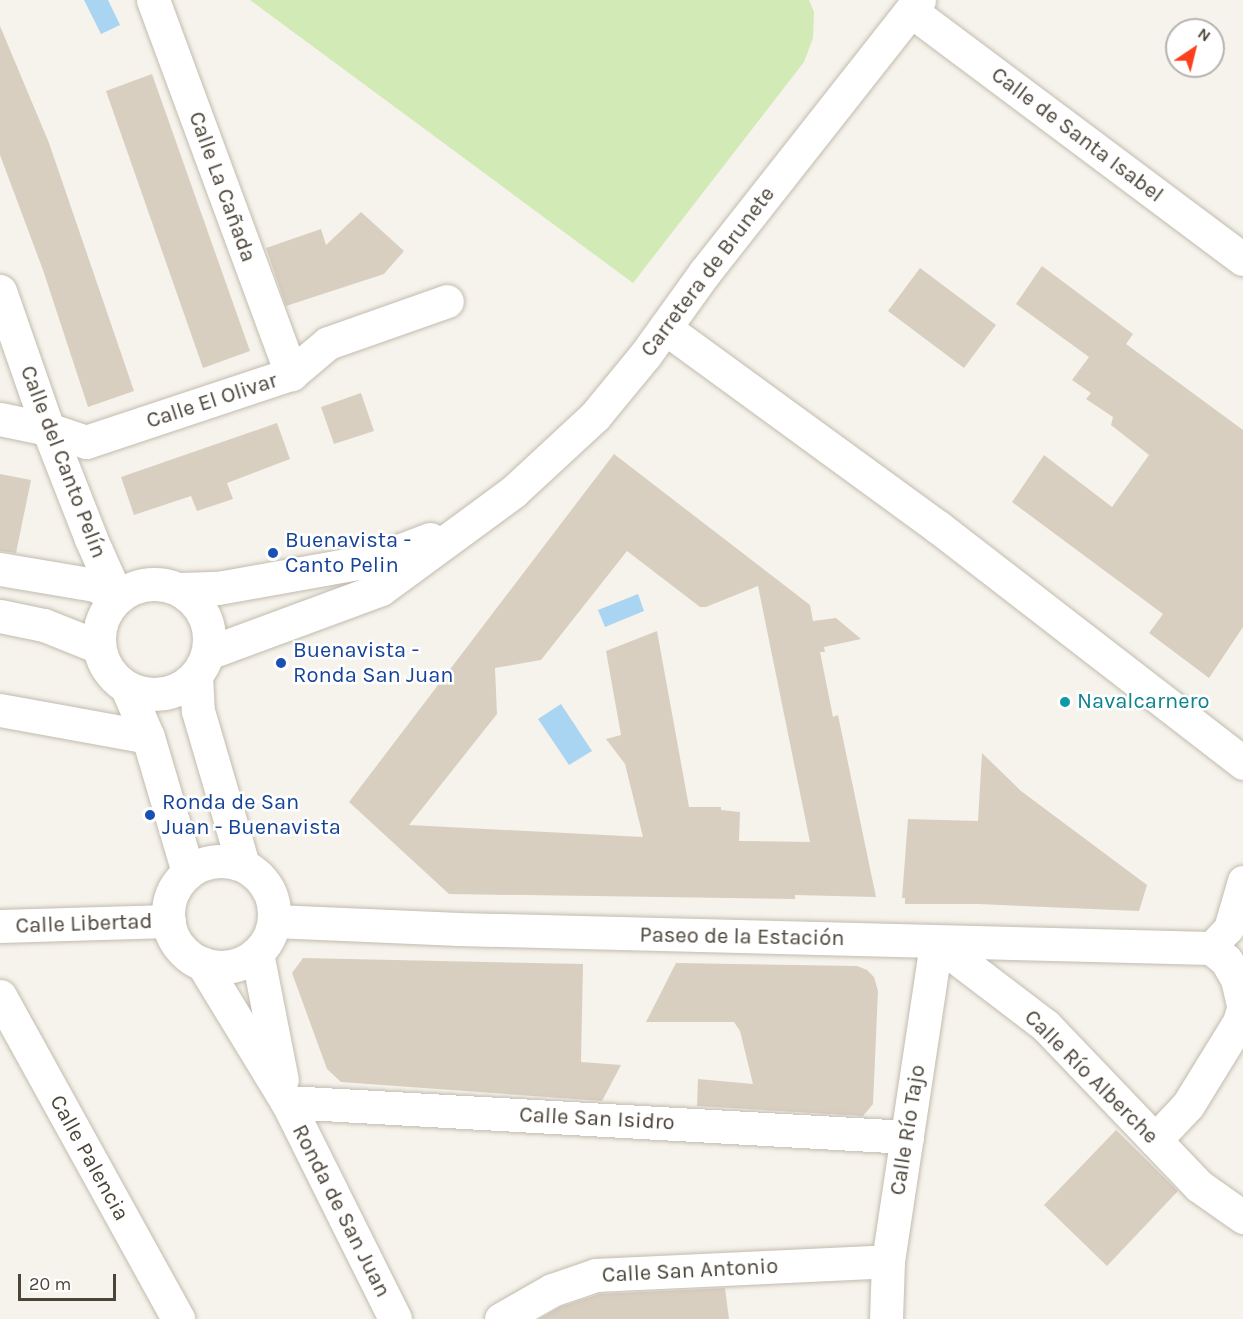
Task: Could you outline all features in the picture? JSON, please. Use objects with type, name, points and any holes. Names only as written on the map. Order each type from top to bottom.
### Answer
[{"type":"street","name":"Calle La Cañada","points":[[153,0],[291,374]]},
{"type":"street","name":"Calle de Santa Isabel","points":[[915,5],[1243,258]]},
{"type":"street","name":"Carretera de Brunete","points":[[202,664],[381,589],[513,492],[594,416],[646,354],[705,272],[915,5]]},
{"type":"street","name":"Calle del Canto Pelín","points":[[0,291],[48,429],[117,597]]},
{"type":"street","name":"Calle El Olivar","points":[[0,419],[48,429],[86,442],[291,374],[328,343],[447,301]]},
{"type":"street","points":[[666,328],[938,527],[1243,763]]},
{"type":"street","name":"Carretera de Brunete","points":[[180,590],[218,588],[375,560],[474,522]]},
{"type":"street","points":[[0,569],[95,585],[117,597]]},
{"type":"street","points":[[202,664],[182,687],[164,694],[145,694],[128,688],[114,677],[104,663],[99,647],[101,621],[117,597],[131,588],[148,583],[165,584],[180,590],[205,616],[210,634],[202,664],[198,711],[243,865]]},
{"type":"street","points":[[0,616],[44,625],[99,647]]},
{"type":"street","points":[[128,688],[148,738],[188,872]]},
{"type":"street","points":[[0,710],[148,738]]},
{"type":"street","points":[[169,921],[169,908],[174,889],[188,872],[205,863],[221,860],[243,865],[262,880],[273,903],[274,921],[268,939],[257,953],[238,964],[220,967],[202,963]]},
{"type":"street","points":[[1155,1140],[1188,1105],[1239,1022],[1243,1007],[1237,979],[1226,960],[1211,948],[1229,929],[1243,881]]},
{"type":"street","name":"Calle Libertad","points":[[0,926],[169,921]]},
{"type":"street","name":"Ronda de San Juan","points":[[169,921],[174,937],[185,952],[202,963],[287,1102],[395,1319]]},
{"type":"street","name":"Paseo de la Estación","points":[[274,921],[459,929],[1211,948]]},
{"type":"street","name":"Calle Río Tajo","points":[[886,1319],[888,1261],[936,942]]},
{"type":"street","name":"Calle Río Alberche","points":[[936,942],[1045,1026],[1199,1186],[1243,1217]]},
{"type":"street","name":"Ronda de San Juan","points":[[257,953],[287,1102]]},
{"type":"street","name":"Calle Palencia","points":[[0,996],[178,1319]]},
{"type":"street","name":"Calle San Isidro","points":[[287,1102],[907,1137]]},
{"type":"street","name":"Calle San Antonio","points":[[501,1319],[552,1290],[596,1275],[888,1261]]},
{"type":"green space","points":[[250,0],[809,0],[814,12],[813,38],[804,62],[633,283]]},
{"type":"water","points":[[84,0],[108,0],[120,25],[101,34]]},
{"type":"water","points":[[638,594],[644,611],[605,627],[598,610]]},
{"type":"water","points":[[561,704],[592,751],[569,765],[538,719]]},
{"type":"building","points":[[0,26],[49,143],[134,391],[88,407],[43,270],[0,155]]},
{"type":"building","points":[[152,74],[250,351],[203,368],[106,91]]},
{"type":"building","points":[[361,212],[404,251],[384,274],[286,306],[266,248],[321,229],[326,245]]},
{"type":"building","points":[[1042,266],[1133,334],[1126,344],[1243,430],[1243,627],[1209,678],[1149,633],[1163,614],[1012,502],[1044,455],[1112,507],[1149,455],[1111,425],[1113,417],[1086,399],[1091,393],[1072,380],[1089,357],[1016,304]]},
{"type":"building","points":[[920,268],[996,325],[964,368],[888,311]]},
{"type":"building","points":[[361,393],[374,431],[334,444],[321,407]]},
{"type":"building","points":[[277,423],[290,459],[227,483],[233,499],[197,511],[191,496],[134,515],[121,477]]},
{"type":"building","points":[[614,454],[810,605],[813,621],[836,618],[861,639],[824,647],[825,652],[820,652],[833,717],[838,715],[876,897],[795,895],[795,899],[449,894],[349,802]],"holes":[[[627,551],[700,607],[706,607],[758,586],[810,842],[739,841],[740,812],[721,810],[721,807],[689,807],[657,631],[606,651],[621,735],[606,739],[625,764],[643,837],[409,825],[497,714],[495,668],[541,660]]]},
{"type":"building","points":[[0,474],[31,480],[16,553],[0,551]]},
{"type":"building","points":[[982,753],[1021,791],[1147,885],[1139,911],[978,904],[905,904],[905,898],[902,898],[908,819],[978,821]]},
{"type":"building","points":[[303,958],[583,964],[581,1062],[621,1065],[602,1101],[341,1082],[327,1069],[292,973]]},
{"type":"building","points":[[676,963],[857,966],[867,970],[874,977],[878,991],[873,1104],[863,1116],[697,1106],[698,1079],[753,1084],[740,1031],[734,1022],[646,1022]]},
{"type":"building","points":[[1116,1130],[1178,1191],[1107,1266],[1044,1205]]},
{"type":"building","points":[[725,1288],[729,1319],[539,1319],[560,1307],[600,1294]]},
{"type":"place","name":"Buenavista - Canto Pelin","points":[[273,553]]},
{"type":"place","name":"Buenavista - Ronda San Juan","points":[[281,663]]},
{"type":"place","name":"Navalcarnero","points":[[1065,702]]},
{"type":"place","name":"Ronda de San Juan - Buenavista","points":[[150,815]]}]
